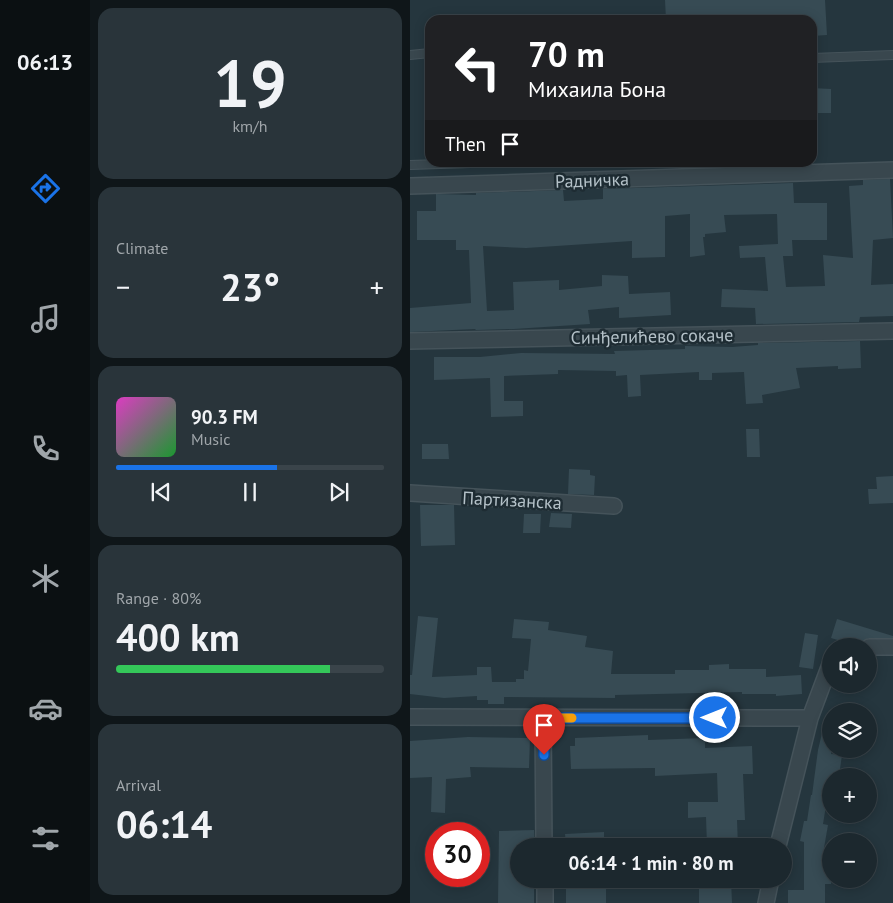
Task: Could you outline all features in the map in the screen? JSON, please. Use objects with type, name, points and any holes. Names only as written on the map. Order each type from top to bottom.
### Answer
[{"type":"street","name":"Радничка","points":[[410,186],[893,170]]},
{"type":"street","name":"Синђелићево сокаче","points":[[410,341],[893,331]]},
{"type":"street","name":"Партизанска","points":[[410,493],[614,506]]},
{"type":"street","points":[[877,647],[893,647]]},
{"type":"street","points":[[780,838],[810,718],[822,686]]},
{"type":"street","points":[[410,717],[810,718]]},
{"type":"street","points":[[544,718],[544,838]]},
{"type":"street","points":[[545,888],[545,903]]},
{"type":"street","points":[[766,903],[769,888]]},
{"type":"lane","points":[[410,55],[425,54]]},
{"type":"lane","points":[[817,58],[893,55]]},
{"type":"lane","points":[[410,165],[425,165]]},
{"type":"building","points":[[665,0],[825,0],[827,35],[817,36],[817,15],[666,15]]},
{"type":"building","points":[[817,88],[831,89],[831,113],[817,113]]},
{"type":"building","points":[[890,179],[893,238],[873,240],[871,285],[893,284],[893,316],[860,317],[859,322],[756,324],[755,308],[721,307],[722,289],[768,291],[765,257],[740,258],[739,246],[778,244],[777,214],[724,215],[726,232],[705,234],[705,237],[703,237],[705,255],[690,257],[690,214],[665,216],[665,257],[632,258],[632,241],[526,248],[483,246],[487,311],[514,310],[513,282],[559,280],[559,290],[602,286],[602,275],[628,276],[629,294],[670,292],[671,315],[619,318],[619,307],[588,310],[590,324],[514,329],[410,332],[410,308],[471,303],[469,250],[456,250],[456,240],[417,240],[417,211],[436,211],[436,194],[476,195],[476,193],[563,190],[564,201],[603,199],[603,189],[793,183],[794,203],[827,203],[827,240],[792,240],[793,256],[783,256],[786,287],[825,286],[823,255],[853,258],[849,186],[863,185],[863,180]]},
{"type":"building","points":[[860,341],[861,368],[838,369],[838,366],[796,368],[800,388],[762,395],[763,403],[746,404],[744,372],[712,373],[712,380],[699,380],[699,372],[640,375],[641,396],[628,397],[627,375],[616,376],[616,371],[558,370],[558,374],[504,376],[504,401],[523,401],[523,416],[491,417],[490,378],[434,380],[434,357],[480,357],[521,353],[615,354],[614,351],[685,349],[685,346],[732,347],[758,345],[758,343]]},
{"type":"building","points":[[746,429],[759,429],[760,457],[747,457]]},
{"type":"building","points":[[422,444],[448,444],[449,459],[422,459]]},
{"type":"building","points":[[569,469],[590,470],[590,475],[595,476],[594,495],[568,494]]},
{"type":"building","points":[[893,476],[893,503],[869,504],[868,489],[877,489],[876,477]]},
{"type":"building","points":[[420,505],[454,505],[455,545],[421,546]]},
{"type":"building","points":[[551,513],[572,514],[571,528],[549,527]]},
{"type":"building","points":[[524,514],[541,514],[540,533],[523,533]]},
{"type":"building","points":[[418,616],[438,618],[432,677],[477,675],[477,667],[491,667],[492,682],[516,682],[516,679],[524,679],[524,670],[528,671],[531,639],[512,638],[514,619],[549,622],[548,630],[587,636],[585,647],[613,651],[611,674],[675,674],[675,670],[709,670],[709,665],[729,664],[729,669],[766,669],[766,677],[801,675],[802,694],[776,696],[776,694],[742,694],[742,692],[615,695],[615,698],[504,697],[504,704],[488,704],[488,700],[477,700],[477,696],[444,698],[410,694],[410,675],[412,675]]},
{"type":"building","points":[[837,619],[893,636],[893,638],[831,638]]},
{"type":"building","points":[[805,633],[818,635],[813,669],[799,667]]},
{"type":"building","points":[[822,733],[822,758],[842,758],[840,768],[822,768],[822,823],[828,825],[827,833],[822,833],[822,888],[825,888],[825,903],[788,903],[788,890],[804,890],[804,842],[800,841],[804,821],[807,821]]},
{"type":"building","points":[[648,735],[648,740],[705,738],[705,748],[752,746],[753,774],[743,774],[745,820],[737,820],[738,838],[707,838],[706,817],[688,818],[688,802],[718,802],[717,773],[655,776],[655,768],[571,769],[570,746],[575,746],[575,738]]},
{"type":"building","points":[[468,737],[530,738],[529,768],[470,767],[471,777],[446,779],[445,813],[431,812],[432,777],[410,778],[410,741]]},
{"type":"building","points":[[534,830],[534,838],[510,838],[510,888],[534,888],[534,903],[498,903],[499,831]]},
{"type":"building","points":[[604,832],[604,838],[565,838],[565,834]]},
{"type":"building","points":[[566,888],[606,888],[606,903],[566,903]]},
{"type":"building","points":[[699,888],[731,888],[732,903],[699,903]]},
{"type":"slow traffic","points":[[544,732],[544,718],[572,718]]},
{"type":"route","points":[[544,755],[544,718],[715,718]]}]
